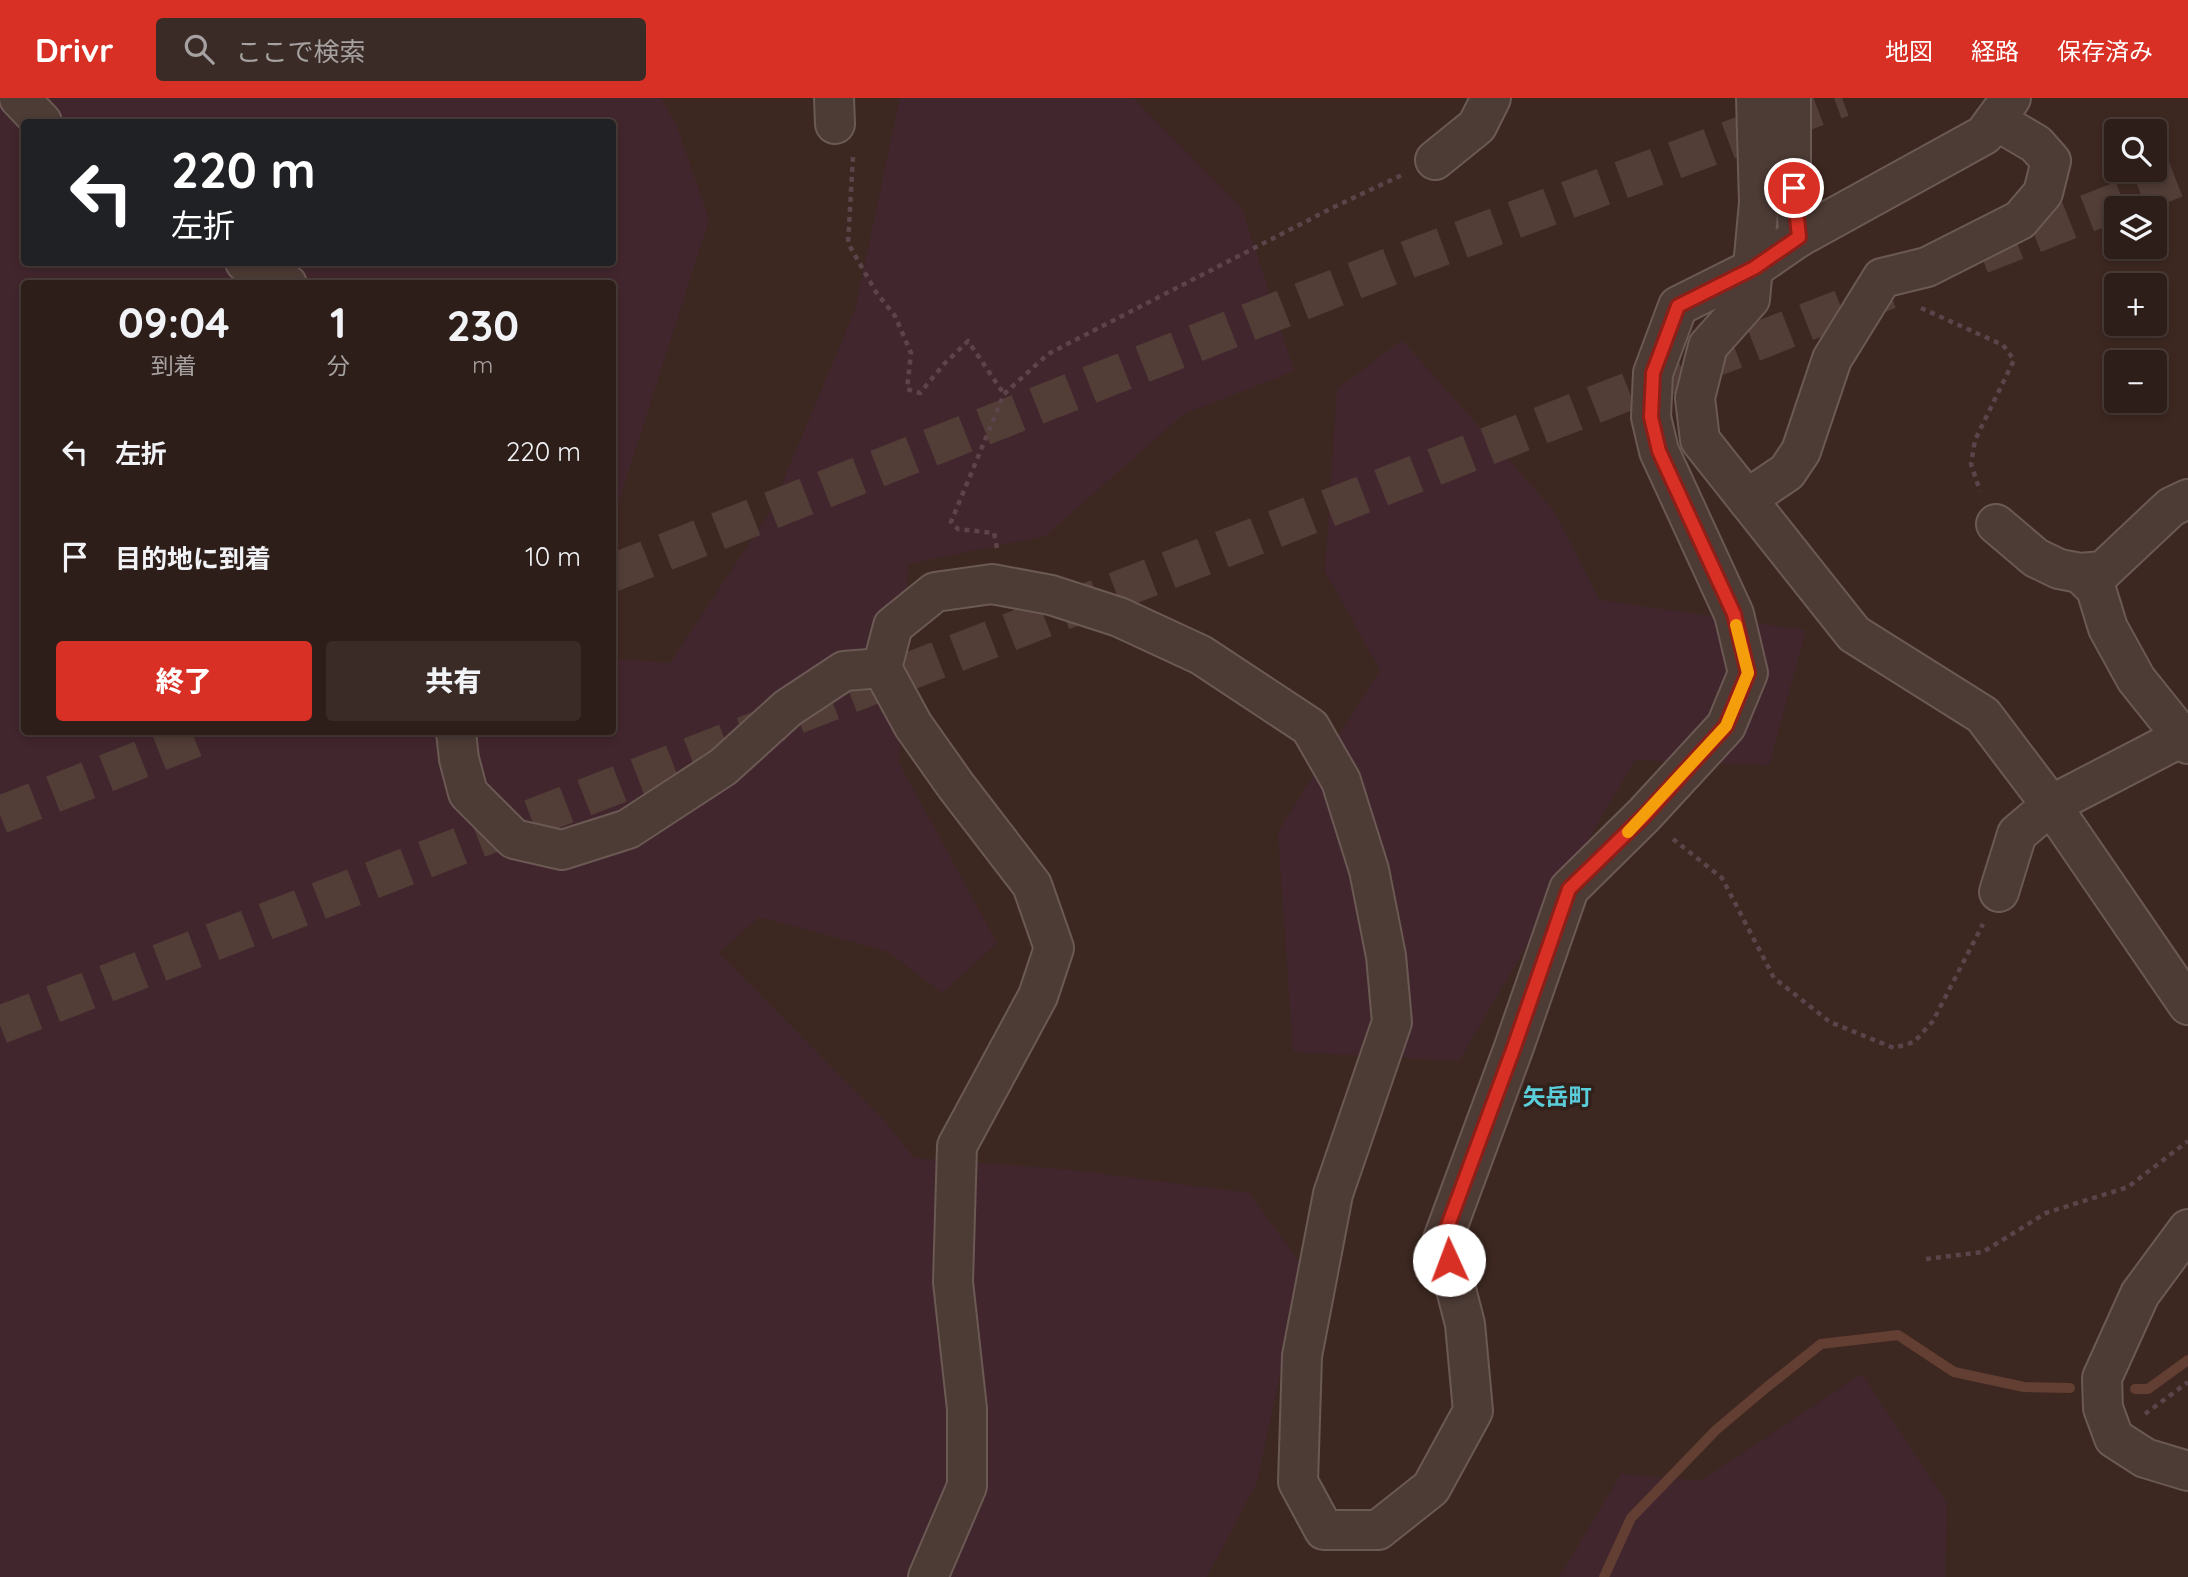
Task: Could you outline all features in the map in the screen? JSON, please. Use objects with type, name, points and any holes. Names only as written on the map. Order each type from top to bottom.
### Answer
[{"type":"street","points":[[19,98],[39,119]]},
{"type":"street","points":[[1435,160],[1477,126],[1491,98]]},
{"type":"street","points":[[1756,98],[1759,202],[1750,299],[1708,346],[1695,398],[1700,440],[1854,634],[1983,715],[2051,805],[2188,1005]]},
{"type":"street","points":[[1791,98],[1791,164],[1799,237]]},
{"type":"street","points":[[928,1577],[967,1486],[967,1409],[953,1282],[957,1146],[1038,996],[1054,948],[1032,885],[912,724],[882,668],[893,626],[935,593],[992,584],[1051,595],[1119,617],[1201,655],[1310,727],[1341,780],[1369,870],[1386,956],[1392,1022],[1334,1194],[1301,1356],[1298,1482],[1324,1530],[1378,1530],[1431,1488],[1473,1410],[1465,1324],[1443,1239],[1569,889],[1644,816],[1726,726],[1748,673],[1734,614],[1659,451],[1651,417],[1653,373],[1678,306],[1754,268],[1799,237],[1984,135],[2003,109],[2051,162],[2043,193],[2020,220],[1927,267],[1882,278],[1832,359],[1801,451],[1787,472],[1747,499]]},
{"type":"street","points":[[253,266],[279,280]]},
{"type":"street","points":[[1996,524],[2036,558],[2059,569],[2080,573],[2103,571],[2171,507],[2188,499]]},
{"type":"street","points":[[1999,892],[2017,834],[2051,805],[2185,740],[2136,679],[2108,628],[2096,589],[2080,573]]},
{"type":"street","points":[[456,735],[459,759],[468,793],[514,839],[562,850],[628,829],[723,767],[788,708],[844,671],[882,668]]},
{"type":"street","points":[[2188,1228],[2140,1294],[2102,1378],[2103,1408],[2114,1438],[2145,1458],[2188,1471]]},
{"type":"path","points":[[835,111],[854,143],[848,243],[876,292],[895,316],[911,353],[907,389],[920,393],[968,341],[1004,394]]},
{"type":"path","points":[[1006,587],[994,533],[958,529],[951,522],[1004,394],[1048,354],[1334,207],[1435,160]]},
{"type":"path","points":[[1875,288],[2003,345],[2014,360],[1975,440],[1971,464],[1996,524]]},
{"type":"path","points":[[1644,816],[1722,878],[1774,978],[1830,1022],[1894,1048],[1914,1042],[1933,1021],[1999,892]]},
{"type":"path","points":[[1926,1258],[1983,1252],[2046,1213],[2128,1187],[2188,1141]]},
{"type":"path","points":[[2114,1438],[2188,1382]]},
{"type":"shaded area","points":[[0,98],[661,98],[677,126],[709,220],[616,511],[616,280],[21,280],[21,735],[616,735],[616,659],[670,663],[770,512],[855,310],[900,98],[1133,98],[1242,208],[1294,371],[1184,414],[1045,536],[908,564],[899,763],[997,943],[942,993],[887,951],[759,917],[719,953],[883,1119],[914,1158],[1073,1170],[1249,1193],[1303,1267],[1257,1482],[1207,1577],[0,1577]]},
{"type":"shaded area","points":[[1402,340],[1554,511],[1600,600],[1806,630],[1769,765],[1635,760],[1459,1061],[1293,1052],[1278,832],[1380,670],[1325,571],[1337,389]]},
{"type":"shaded area","points":[[1862,1374],[1947,1503],[1945,1577],[1559,1577],[1621,1474],[1700,1481]]},
{"type":"waterway","points":[[1604,1577],[1631,1518],[1716,1430],[1821,1344],[1898,1335],[1954,1372],[2024,1387],[2070,1388]]},
{"type":"waterway","points":[[2135,1389],[2148,1389],[2188,1360]]},
{"type":"tunnel","points":[[616,571],[1412,258],[1842,98]]},
{"type":"tunnel","points":[[1981,255],[2188,174]]},
{"type":"tunnel","points":[[0,1025],[1889,290]]},
{"type":"tunnel","points":[[0,815],[203,735]]},
{"type":"slow traffic","points":[[1628,832],[1726,726],[1748,673],[1736,625]]},
{"type":"district","name":"矢岳町","points":[[1557,1096]]},
{"type":"route","points":[[1449,1260],[1443,1239],[1569,889],[1644,816],[1726,726],[1748,673],[1734,614],[1659,451],[1651,417],[1653,373],[1678,306],[1754,268],[1799,237],[1794,188]]}]
